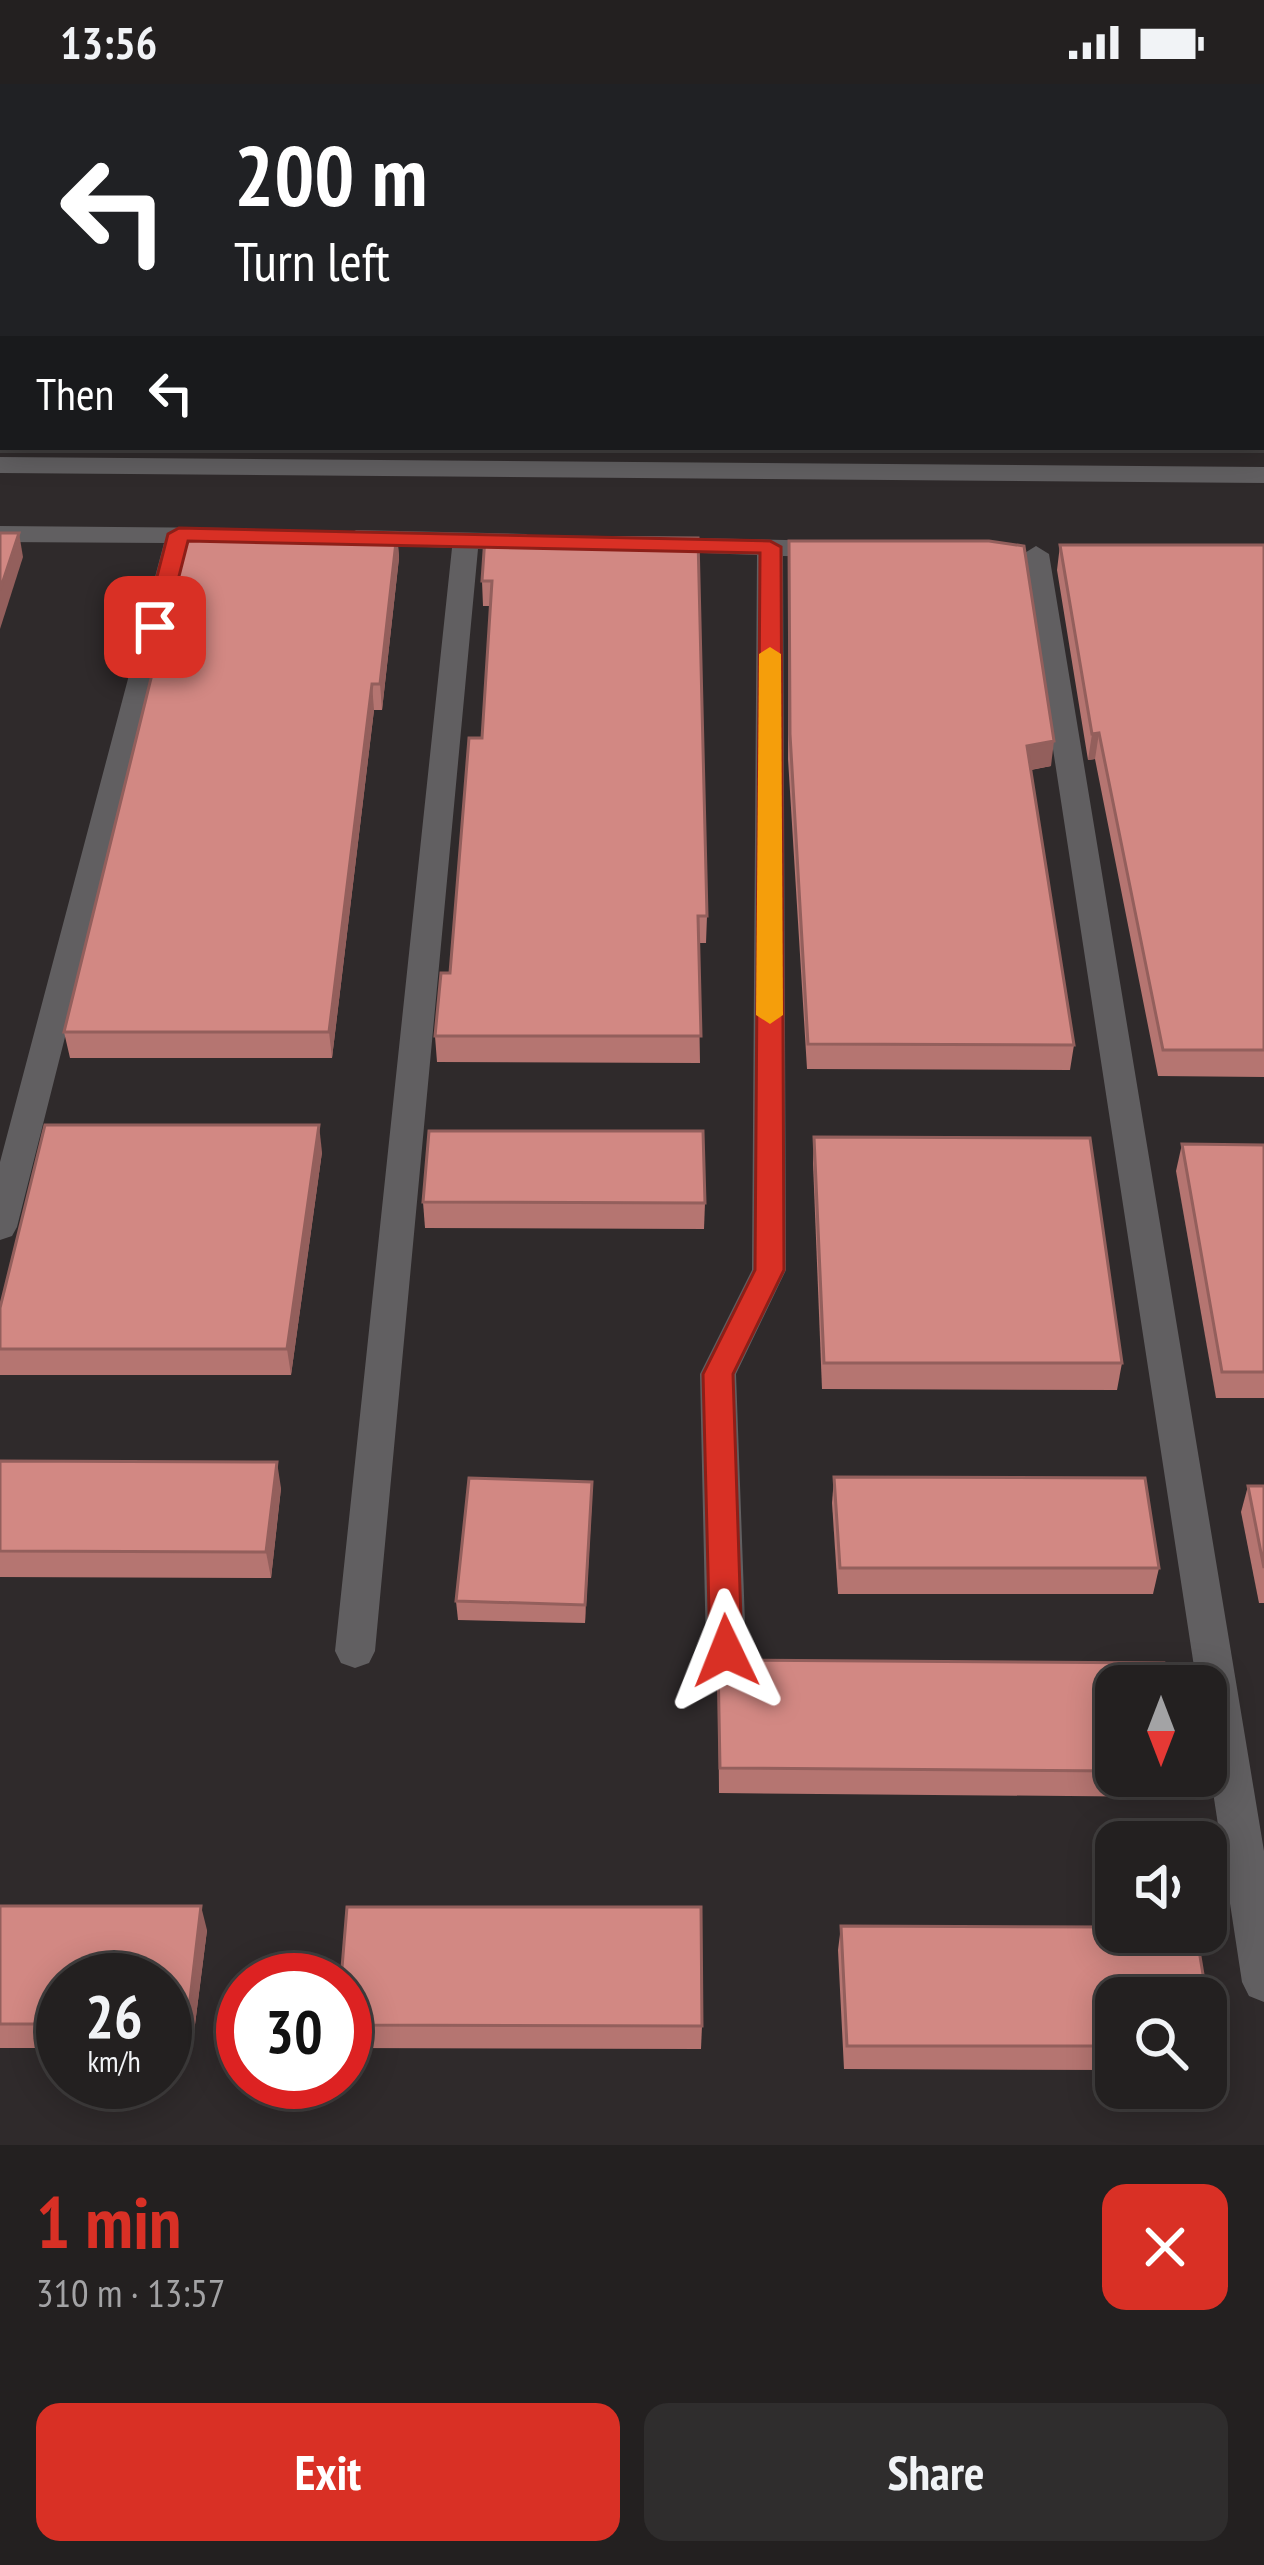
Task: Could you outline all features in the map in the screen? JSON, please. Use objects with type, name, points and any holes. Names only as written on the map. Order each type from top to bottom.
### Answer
[{"type":"street","points":[[0,465],[438,458],[1264,476]]},
{"type":"street","points":[[0,534],[250,536]]},
{"type":"street","points":[[0,1227],[179,534]]},
{"type":"street","points":[[322,538],[560,543]]},
{"type":"street","points":[[355,1651],[466,541]]},
{"type":"street","points":[[630,544],[859,549]]},
{"type":"street","points":[[726,1651],[718,1374],[769,1270],[770,547]]},
{"type":"street","points":[[1036,554],[1264,1982]]},
{"type":"building","points":[[187,532],[397,533],[380,684],[372,684],[329,1032],[64,1032]]},
{"type":"building","points":[[0,533],[19,533],[0,590]]},
{"type":"building","points":[[485,537],[698,538],[707,916],[698,916],[701,1036],[435,1036],[441,973],[450,973],[469,738],[482,738],[492,581],[482,581]]},
{"type":"building","points":[[789,541],[989,541],[1024,546],[1054,741],[1027,746],[1074,1045],[808,1044],[790,734]]},
{"type":"building","points":[[1060,545],[1264,545],[1264,1050],[1163,1050],[1099,733],[1092,734]]},
{"type":"building","points":[[45,1125],[319,1125],[287,1349],[0,1349],[0,1308]]},
{"type":"building","points":[[429,1131],[703,1131],[705,1203],[423,1202]]},
{"type":"building","points":[[814,1137],[1090,1138],[1122,1363],[824,1363]]},
{"type":"building","points":[[1182,1144],[1264,1145],[1264,1372],[1222,1372]]},
{"type":"building","points":[[0,1461],[277,1462],[266,1552],[0,1551]]},
{"type":"building","points":[[834,1477],[1145,1478],[1159,1568],[840,1568]]},
{"type":"building","points":[[469,1478],[592,1482],[585,1605],[456,1601]]},
{"type":"building","points":[[1248,1486],[1264,1486],[1264,1568]]},
{"type":"building","points":[[718,1660],[1164,1663],[1095,1665],[1095,1771],[720,1768]]},
{"type":"building","points":[[0,1906],[201,1906],[192,1982],[192,1953],[36,1953],[36,2024],[0,2024]]},
{"type":"building","points":[[347,1907],[701,1907],[702,2026],[372,2025],[372,1953],[343,1953]]},
{"type":"building","points":[[841,1926],[1095,1927],[1095,1953],[1199,1953],[1203,1977],[1095,1977],[1095,2046],[847,2046]]},
{"type":"slow traffic","points":[[770,654],[770,1015]]},
{"type":"route","points":[[155,627],[179,534],[770,547],[769,1270],[718,1374],[726,1651]]}]
